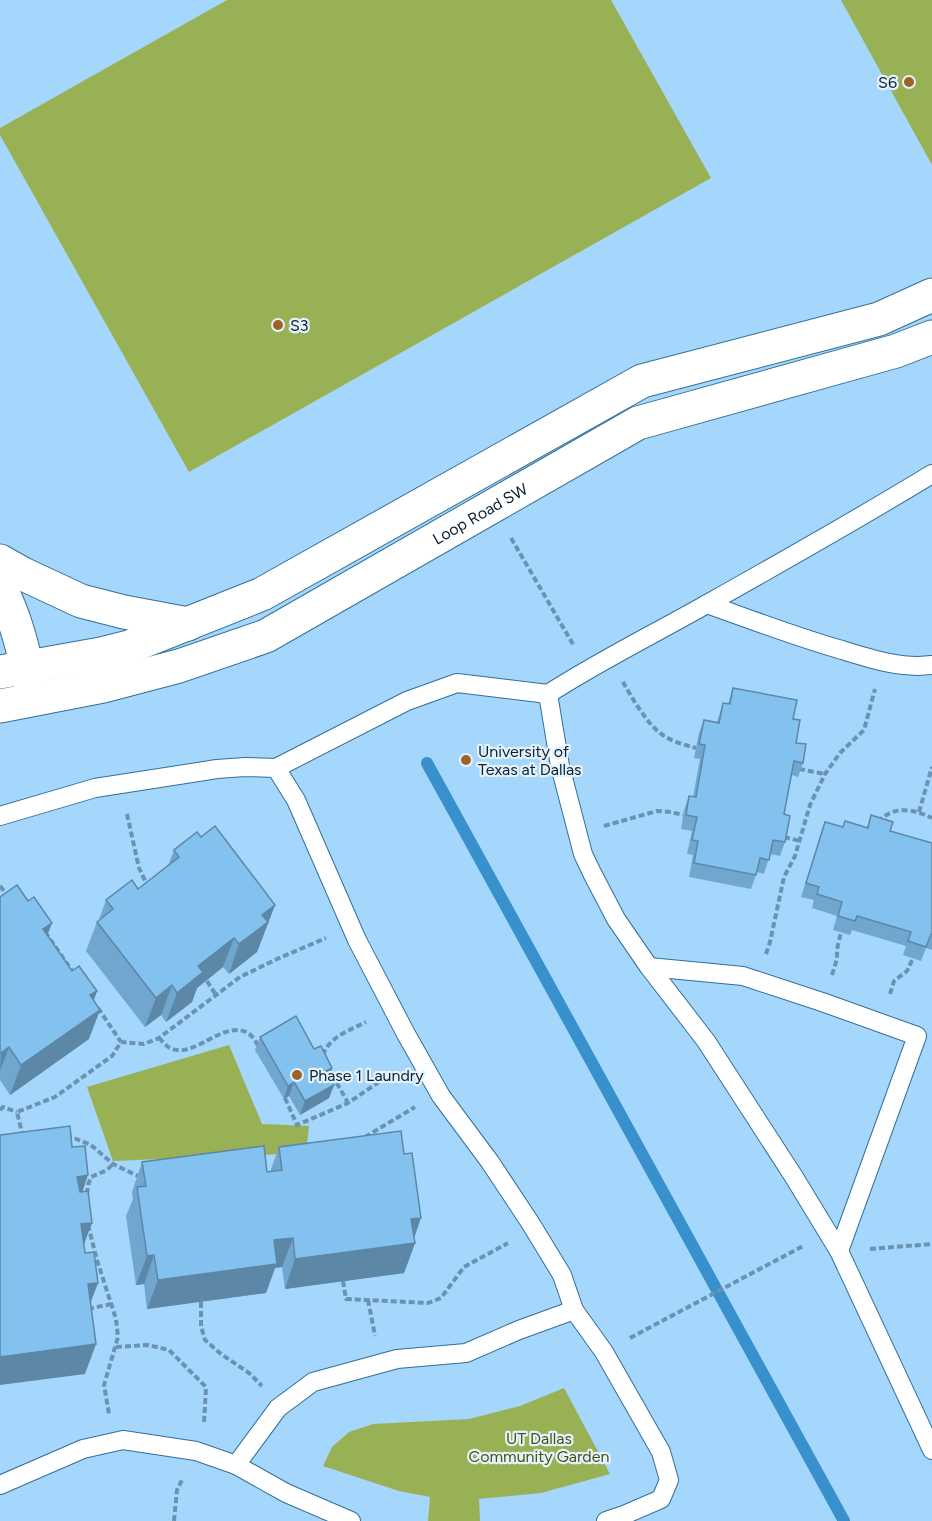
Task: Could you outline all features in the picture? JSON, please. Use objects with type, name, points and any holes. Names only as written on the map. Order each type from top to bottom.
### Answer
[{"type":"street","points":[[13,669],[129,647],[262,594],[642,381],[879,319],[932,295]]},
{"type":"street","name":"Loop Road SW","points":[[0,706],[103,686],[168,669],[266,636],[638,423],[896,351],[932,337]]},
{"type":"street","points":[[0,561],[81,601],[124,612],[190,624]]},
{"type":"street","points":[[0,587],[18,632],[13,669],[34,699]]},
{"type":"lane","points":[[0,816],[95,788],[217,769],[276,768],[407,701],[458,683],[548,694],[588,668],[707,604],[932,474]]},
{"type":"lane","points":[[707,604],[813,642],[880,662],[917,667],[932,665]]},
{"type":"lane","points":[[548,694],[560,766],[583,854],[616,920],[706,1041],[839,1251],[932,1450]]},
{"type":"lane","points":[[276,768],[296,800],[351,927],[418,1055],[439,1092],[490,1162],[534,1229],[562,1275],[574,1310],[604,1352],[662,1452],[669,1480],[661,1499],[606,1521]]},
{"type":"lane","points":[[649,967],[742,976],[916,1036],[839,1251]]},
{"type":"lane","points":[[236,1465],[278,1408],[313,1382],[397,1359],[466,1353],[574,1310]]},
{"type":"lane","points":[[0,1485],[83,1449],[123,1440],[196,1451],[236,1465],[286,1493],[351,1521]]},
{"type":"path","points":[[511,537],[588,668]]},
{"type":"path","points":[[610,658],[637,706],[660,733],[679,743],[696,748]]},
{"type":"path","points":[[757,981],[770,942],[784,877],[795,856],[810,805],[825,774],[840,753],[864,730],[880,662]]},
{"type":"path","points":[[919,812],[932,767]]},
{"type":"path","points":[[799,769],[825,774]]},
{"type":"path","points":[[120,784],[139,868],[148,888]]},
{"type":"path","points":[[877,826],[879,820],[890,813],[904,810],[915,810],[932,818]]},
{"type":"path","points":[[579,836],[657,811],[683,815]]},
{"type":"path","points":[[784,837],[800,841]]},
{"type":"path","points":[[0,886],[12,900]]},
{"type":"path","points":[[39,924],[77,977]]},
{"type":"path","points":[[121,1042],[144,1044],[159,1038],[240,977],[351,927]]},
{"type":"path","points":[[822,1002],[837,959],[841,932]]},
{"type":"path","points":[[880,1023],[894,981],[907,971],[913,958]]},
{"type":"path","points":[[63,973],[70,968]]},
{"type":"path","points":[[207,981],[216,994]]},
{"type":"path","points":[[96,1005],[121,1042]]},
{"type":"path","points":[[348,1103],[327,1065],[323,1054],[326,1047],[333,1040],[392,1008]]},
{"type":"path","points":[[159,1038],[171,1048],[180,1050],[195,1047],[231,1031],[242,1031],[250,1034],[260,1048]]},
{"type":"path","points":[[1,1106],[17,1112],[55,1096],[112,1056],[121,1042]]},
{"type":"path","points":[[285,1098],[297,1125],[348,1103],[418,1055]]},
{"type":"path","points":[[321,1070],[327,1065]]},
{"type":"path","points":[[362,1139],[439,1092]]},
{"type":"path","points":[[17,1112],[22,1133],[29,1140]]},
{"type":"path","points":[[58,1136],[69,1136],[91,1145],[113,1164],[138,1177],[146,1178]]},
{"type":"path","points":[[87,1195],[91,1177],[107,1170],[113,1164]]},
{"type":"path","points":[[86,1215],[97,1260],[116,1319],[118,1337],[104,1385],[114,1442]]},
{"type":"path","points":[[342,1281],[346,1299],[428,1303],[441,1298],[464,1268],[534,1229]]},
{"type":"path","points":[[604,1352],[828,1233]]},
{"type":"path","points":[[839,1251],[932,1244]]},
{"type":"path","points":[[201,1302],[201,1326],[205,1340],[249,1373],[282,1405]]},
{"type":"path","points":[[87,1309],[111,1304]]},
{"type":"path","points":[[116,1347],[148,1345],[169,1350],[206,1387],[205,1420],[196,1451],[177,1490],[174,1521]]},
{"type":"green space","name":"S3","points":[[227,0],[611,0],[711,178],[189,472],[0,135],[0,128]]},
{"type":"green space","name":"S6","points":[[841,0],[932,0],[932,165]]},
{"type":"green space","points":[[229,1045],[262,1124],[309,1126],[306,1153],[113,1161],[87,1087]]},
{"type":"green space","name":"UT Dallas Community Garden","points":[[564,1388],[610,1474],[541,1493],[479,1499],[480,1521],[428,1521],[430,1497],[399,1491],[323,1466],[332,1447],[349,1432],[373,1424],[469,1419],[520,1406]]},
{"type":"building","points":[[733,688],[797,700],[793,719],[800,720],[796,743],[806,744],[803,763],[794,761],[784,814],[790,816],[785,842],[773,840],[769,860],[760,858],[756,875],[694,863],[698,841],[692,840],[697,817],[686,815],[689,796],[696,797],[705,745],[699,744],[704,720],[719,723],[723,703],[730,704]]},
{"type":"building","points":[[871,815],[893,822],[890,831],[932,843],[932,934],[926,947],[908,941],[911,932],[857,916],[855,921],[838,916],[842,902],[817,894],[819,887],[806,883],[825,822],[843,827],[845,821],[868,828]]},
{"type":"building","points":[[215,826],[275,905],[262,915],[268,922],[239,944],[234,938],[198,966],[203,972],[177,993],[172,985],[156,998],[97,922],[113,909],[106,900],[132,880],[138,889],[179,857],[174,850],[197,832],[201,837]]},
{"type":"building","points":[[17,885],[28,901],[34,897],[52,923],[43,929],[72,971],[79,966],[97,991],[90,995],[100,1010],[21,1065],[9,1047],[0,1052],[0,897]]},
{"type":"building","name":"Phase 1 Laundry","points":[[296,1016],[314,1049],[321,1046],[332,1068],[326,1071],[334,1085],[305,1101],[294,1082],[288,1086],[260,1037]]},
{"type":"building","points":[[70,1126],[72,1147],[85,1146],[88,1175],[77,1177],[80,1192],[88,1191],[92,1223],[81,1224],[85,1253],[94,1252],[98,1283],[88,1284],[96,1344],[0,1357],[0,1135]]},
{"type":"building","points":[[401,1131],[404,1154],[412,1153],[421,1218],[411,1219],[415,1243],[295,1259],[293,1238],[274,1240],[277,1264],[158,1280],[154,1255],[147,1256],[137,1187],[146,1186],[142,1162],[264,1146],[267,1172],[282,1170],[279,1147]]},
{"type":"waterway","points":[[427,763],[844,1521]]},
{"type":"place","name":"S6","points":[[909,82]]},
{"type":"place","name":"S3","points":[[278,325]]},
{"type":"place","name":"University of Texas at Dallas","points":[[466,760]]},
{"type":"place","name":"Phase 1 Laundry","points":[[297,1075]]}]
